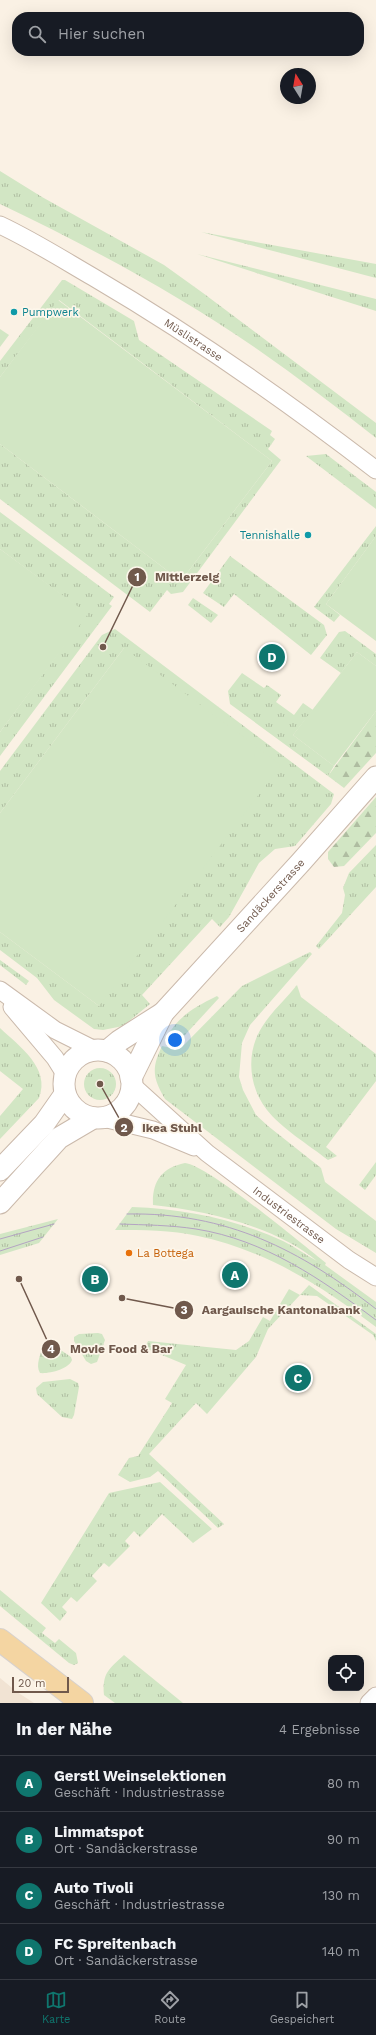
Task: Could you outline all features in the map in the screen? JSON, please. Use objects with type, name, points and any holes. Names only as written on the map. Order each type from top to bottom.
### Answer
[{"type":"main road","points":[[0,1640],[82,1703]]},
{"type":"street","name":"Müslistrasse","points":[[0,224],[146,308],[237,367],[312,421],[376,470]]},
{"type":"street","name":"Sandäckerstrasse","points":[[101,1051],[162,1013],[301,862],[376,777]]},
{"type":"street","points":[[0,1202],[60,1138],[98,1118],[112,1115],[120,1110],[130,1094],[131,1081],[127,1066],[118,1057],[55,1030],[2,992]]},
{"type":"street","points":[[2,992],[14,1010],[55,1058],[65,1074]]},
{"type":"street","name":"Sandäckerstrasse","points":[[131,1081],[162,1013]]},
{"type":"street","points":[[98,1118],[76,1110],[69,1103],[64,1087],[65,1074],[70,1064],[77,1057],[101,1051]]},
{"type":"street","name":"Industriestrasse","points":[[131,1081],[207,1153],[375,1278]]},
{"type":"street","points":[[0,1170],[44,1124],[65,1094]]},
{"type":"street","name":"Industriestrasse","points":[[98,1118],[153,1130],[207,1153]]},
{"type":"street","points":[[370,1703],[376,1696]]},
{"type":"shaded area","points":[[0,1678],[17,1692],[34,1703],[0,1703]]},
{"type":"green space","points":[[0,171],[42,197],[164,265],[376,423],[376,438],[317,392],[226,328],[131,271],[66,236],[0,204]]},
{"type":"green space","points":[[201,232],[376,264],[376,278]]},
{"type":"green space","points":[[197,254],[376,299],[376,311]]},
{"type":"green space","points":[[62,280],[65,280],[134,321],[139,340],[272,431],[270,435],[275,439],[268,449],[281,460],[183,592],[171,594],[167,590],[150,612],[0,499],[0,444],[181,581],[272,461],[59,300],[0,377],[0,361]]},
{"type":"green space","points":[[58,300],[272,461],[181,581],[0,444],[0,377]]},
{"type":"green space","points":[[0,329],[9,335],[0,347]]},
{"type":"green space","points":[[326,454],[376,492],[376,509],[306,456]]},
{"type":"green space","points":[[0,512],[114,597],[109,604],[112,606],[0,756],[0,732],[87,614],[0,549]]},
{"type":"green space","points":[[376,526],[376,536],[326,604],[340,615],[334,622],[314,607]]},
{"type":"green space","points":[[376,536],[376,641],[326,604]]},
{"type":"green space","points":[[0,549],[88,614],[0,732]]},
{"type":"green space","points":[[230,556],[324,625],[327,635],[311,655],[234,594],[224,607],[203,593]]},
{"type":"green space","points":[[193,598],[218,615],[211,623],[188,605]]},
{"type":"green space","points":[[115,629],[334,794],[331,804],[295,846],[275,849],[259,863],[229,917],[220,927],[212,919],[142,995],[150,1004],[123,1026],[103,1030],[94,1029],[54,1000],[37,978],[0,950],[0,932],[99,1006],[124,648],[0,813],[0,771],[102,635]]},
{"type":"green space","points":[[345,631],[376,654],[376,666],[357,652],[341,673],[320,658],[339,632]]},
{"type":"green space","points":[[124,648],[281,765],[99,1006],[0,932],[0,813]]},
{"type":"green space","points":[[357,652],[376,666],[376,711],[334,766],[293,735]]},
{"type":"green space","points":[[242,673],[264,688],[267,685],[281,695],[276,702],[294,715],[303,703],[313,710],[293,735],[334,766],[328,776],[230,704],[228,691]]},
{"type":"green space","points":[[376,711],[376,753],[344,788],[328,776]]},
{"type":"green space","points":[[376,797],[376,833],[344,866],[334,867],[328,859],[328,852]]},
{"type":"green space","points":[[376,845],[376,887],[319,949],[316,946],[342,913],[345,895],[343,888],[349,873]]},
{"type":"green space","points":[[310,952],[312,954],[250,1025],[242,1043],[239,1077],[243,1090],[256,1115],[321,1168],[325,1182],[376,1221],[376,1253],[336,1229],[165,1099],[156,1079],[156,1061],[162,1046],[177,1049],[183,1046],[242,986]]},
{"type":"green space","points":[[0,960],[29,981],[26,985],[0,965]]},
{"type":"green space","points":[[297,985],[301,997],[376,1054],[376,1081],[326,1147],[337,1156],[328,1160],[287,1130],[267,1110],[256,1090],[251,1069],[253,1047],[262,1027]]},
{"type":"green space","points":[[217,996],[219,998],[185,1035],[172,1041],[165,1039],[176,1024],[188,1013]]},
{"type":"green space","points":[[0,1028],[31,1058],[41,1077],[42,1087],[39,1098],[0,1139],[0,1116],[23,1089],[0,1071]]},
{"type":"green space","points":[[97,1068],[103,1068],[112,1072],[116,1084],[112,1096],[103,1100],[97,1100],[88,1096],[84,1087],[84,1081],[88,1072]]},
{"type":"green space","points":[[376,1162],[376,1175],[365,1190],[359,1185]]},
{"type":"green space","points":[[185,1163],[197,1167],[234,1191],[326,1263],[325,1265],[376,1302],[376,1327],[335,1297],[314,1284],[270,1260],[246,1250],[223,1242],[188,1234],[157,1231],[115,1230],[132,1207],[171,1210],[209,1216],[265,1233],[287,1243],[317,1261],[281,1238],[261,1229],[196,1211],[153,1205],[154,1189],[160,1177],[170,1168]]},
{"type":"green space","points":[[58,1219],[39,1243],[0,1255],[0,1234]]},
{"type":"green space","points":[[309,1285],[376,1334],[376,1341],[373,1335],[317,1296],[300,1295]]},
{"type":"green space","points":[[289,1289],[300,1295],[268,1329],[256,1357],[207,1414],[196,1403],[149,1454],[224,1524],[218,1528],[158,1471],[150,1477],[130,1482],[118,1475],[129,1458],[138,1456],[172,1403],[165,1399],[186,1365],[145,1348],[148,1341],[236,1350],[249,1341],[263,1317],[270,1321]]},
{"type":"green space","points":[[79,1334],[102,1334],[105,1340],[97,1362],[91,1364],[86,1361],[74,1341],[74,1337]]},
{"type":"green space","points":[[49,1342],[71,1357],[72,1360],[63,1368],[48,1373],[40,1373],[38,1363],[43,1345]]},
{"type":"green space","points":[[70,1379],[78,1383],[79,1387],[72,1419],[62,1417],[37,1394],[36,1388],[43,1382]]},
{"type":"green space","points":[[160,1482],[212,1529],[193,1543],[162,1514],[140,1537],[134,1531],[125,1541],[130,1546],[109,1567],[104,1563],[92,1576],[97,1581],[77,1602],[71,1597],[62,1607],[67,1612],[60,1621],[41,1603],[109,1493]]},
{"type":"green space","points":[[0,1590],[46,1628],[42,1633],[55,1643],[59,1639],[76,1653],[78,1663],[74,1665],[69,1663],[0,1606]]},
{"type":"green space","points":[[124,1655],[183,1703],[115,1703],[104,1695],[105,1676],[114,1664]]},
{"type":"tram line","points":[[127,1214],[163,1215],[197,1220],[230,1228],[260,1239],[290,1252],[319,1269],[376,1309]]},
{"type":"tram line","points":[[0,1239],[54,1224]]},
{"type":"tram line","points":[[120,1224],[196,1229],[221,1234],[246,1242],[291,1263],[313,1276],[376,1320]]},
{"type":"tram line","points":[[0,1251],[43,1237]]},
{"type":"place","name":"Pumpwerk","points":[[14,312]]},
{"type":"place","name":"Tennishalle","points":[[308,535]]},
{"type":"place","name":"Mittlerzelg","points":[[103,647]]},
{"type":"place","name":"FC Spreitenbach","points":[[272,657]]},
{"type":"place","name":"Ikea Stuhl","points":[[100,1084]]},
{"type":"place","name":"La Bottega","points":[[129,1253]]},
{"type":"place","name":"Gerstl Weinselektionen","points":[[235,1275]]},
{"type":"place","name":"Movie Food & Bar","points":[[19,1279]]},
{"type":"place","name":"Limmatspot","points":[[95,1279]]},
{"type":"place","name":"Aargauische Kantonalbank","points":[[122,1298]]},
{"type":"place","name":"Auto Tivoli","points":[[298,1378]]}]
